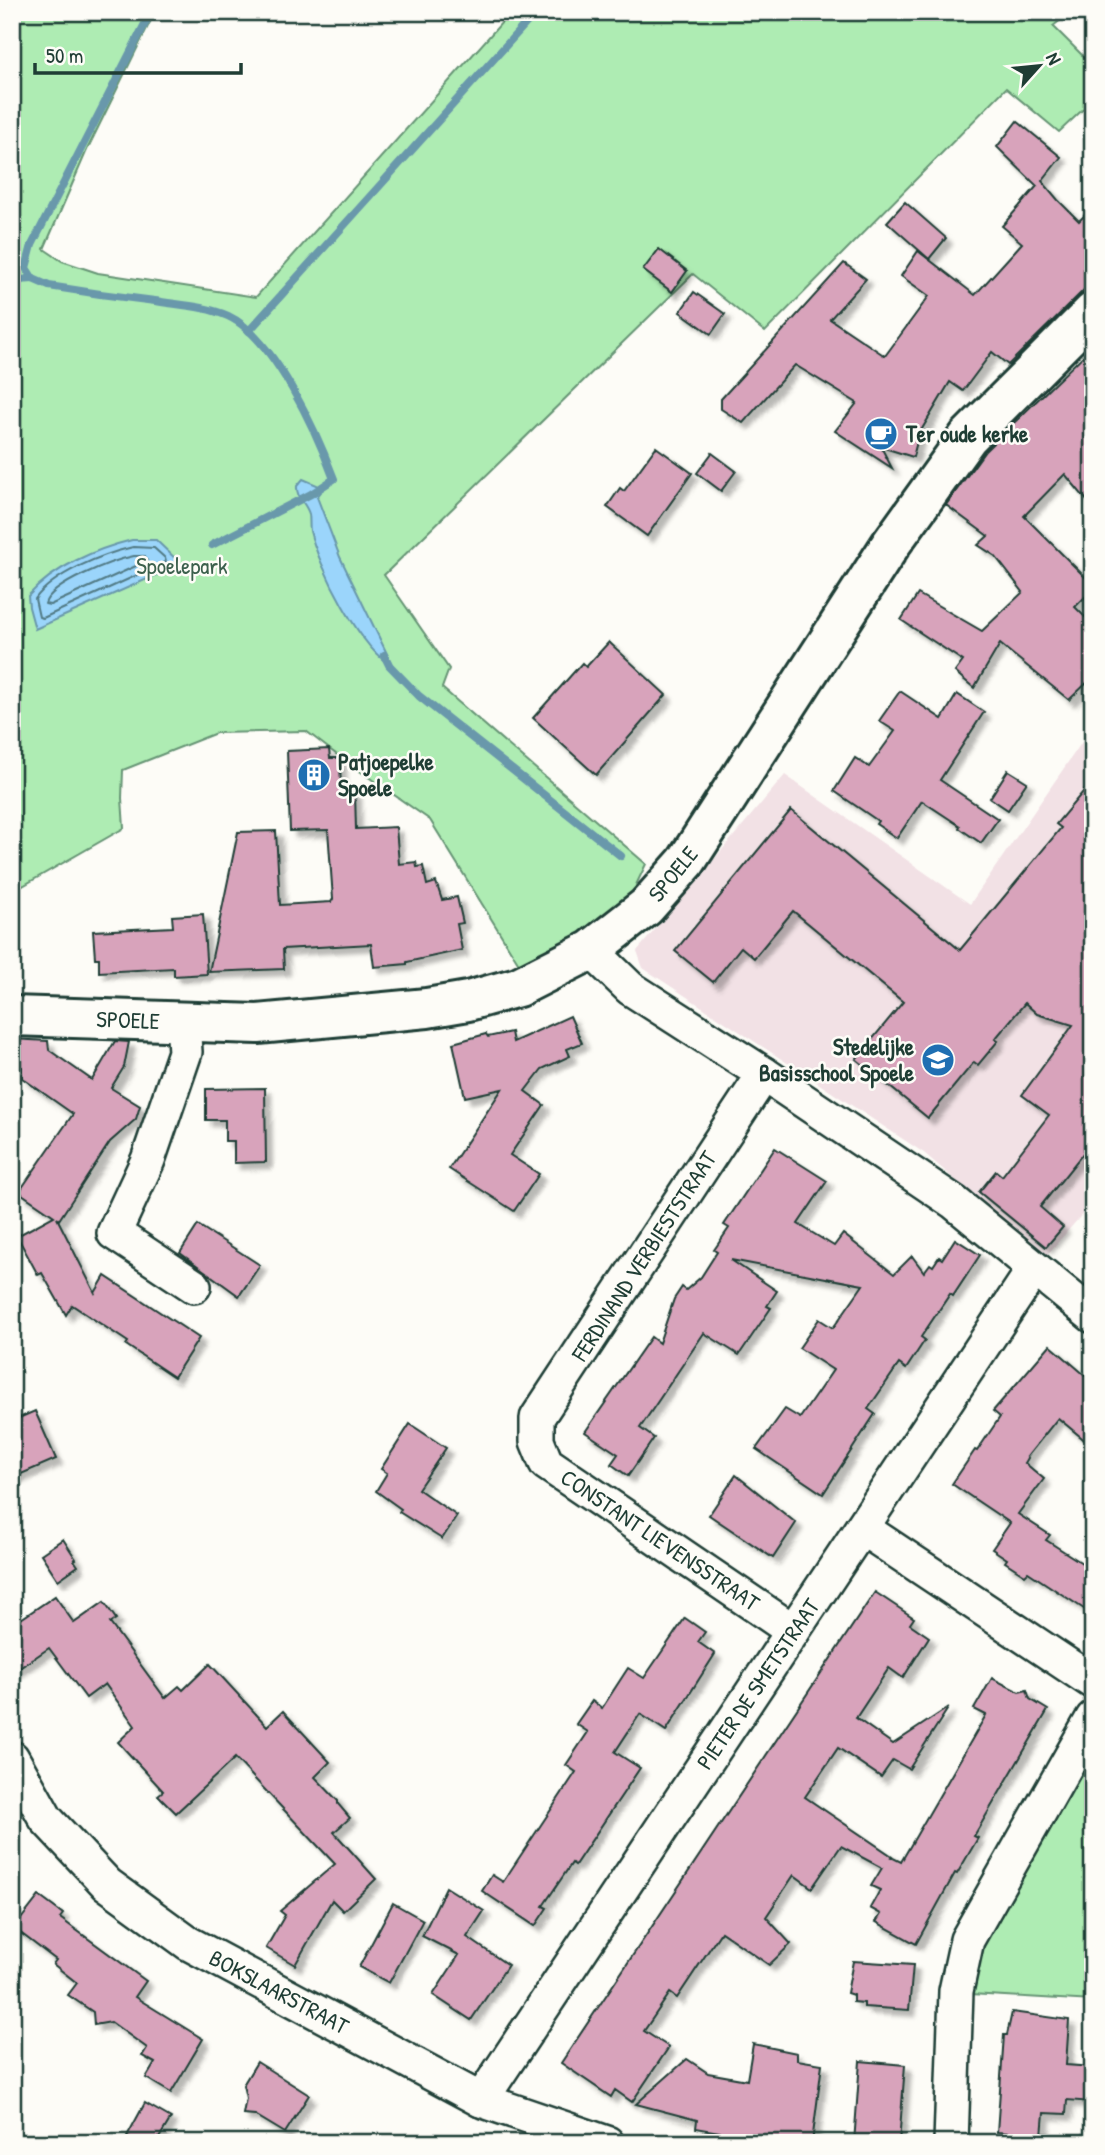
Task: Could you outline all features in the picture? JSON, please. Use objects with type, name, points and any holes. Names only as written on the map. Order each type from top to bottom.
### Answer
[{"type":"street","name":"SPOELE","points":[[12,1016],[258,1024],[427,1008],[468,1001],[518,987],[591,950],[646,907],[686,862],[891,544],[968,437],[1093,312]]},
{"type":"street","points":[[591,950],[630,988],[954,1202],[1093,1316]]},
{"type":"street","points":[[183,1021],[185,1052],[148,1160],[114,1233],[194,1286]]},
{"type":"street","name":"FERDINAND VERBIESTSTRAAT","points":[[537,1441],[537,1418],[764,1074]]},
{"type":"street","name":"PIETER DE SMETSTRAAT","points":[[481,2100],[1034,1269]]},
{"type":"street","name":"CONSTANT LIEVENSSTRAAT","points":[[537,1441],[546,1463],[793,1631]]},
{"type":"street","points":[[862,1528],[1093,1682]]},
{"type":"street","points":[[951,2143],[956,1991],[967,1940],[1093,1718]]},
{"type":"street","name":"BOKSLAARSTRAAT","points":[[12,1758],[46,1819],[63,1838],[107,1884],[178,1936],[481,2100],[607,2143]]},
{"type":"shaded area","name":"Stedelijke Basisschool Spoele","points":[[1093,726],[1093,1202],[1045,1257],[924,1153],[643,968],[637,951],[785,775],[970,904]]},
{"type":"green space","name":"Spoelepark","points":[[12,12],[155,12],[87,150],[44,249],[62,261],[98,273],[256,297],[511,12],[1062,12],[1066,16],[1053,26],[1093,66],[1093,100],[1059,132],[1006,88],[765,332],[693,274],[384,575],[449,669],[442,688],[646,864],[636,885],[643,891],[617,914],[521,967],[430,820],[306,731],[216,733],[123,770],[124,828],[12,892]]},
{"type":"green space","points":[[1093,1735],[1093,2001],[971,1994],[976,1941]]},
{"type":"water","points":[[303,479],[317,485],[321,492],[317,497],[340,557],[393,666],[368,644],[332,585],[310,531],[308,510],[298,494],[297,486]]},
{"type":"water","points":[[132,540],[156,540],[181,564],[35,629],[28,596],[38,586],[76,560]]},
{"type":"building","points":[[1017,121],[1061,157],[1042,181],[1058,200],[1079,221],[1093,207],[1093,281],[1008,365],[992,352],[963,391],[950,382],[919,434],[913,457],[881,447],[892,468],[835,431],[857,403],[795,365],[743,423],[721,409],[721,399],[844,263],[866,279],[830,319],[885,356],[929,296],[901,276],[918,251],[975,295],[1022,243],[1002,226],[1037,186],[997,147]]},
{"type":"building","points":[[905,202],[946,238],[929,259],[887,222]]},
{"type":"building","points":[[659,249],[687,271],[672,292],[643,270]]},
{"type":"building","points":[[694,292],[725,314],[711,334],[680,312]]},
{"type":"building","points":[[1093,346],[1093,508],[1065,474],[1024,516],[1093,585],[1093,589],[1075,607],[1093,625],[1093,677],[1069,700],[1000,644],[974,688],[955,672],[963,661],[901,620],[918,594],[982,631],[1023,592],[995,556],[978,545],[988,536],[946,505],[985,451]]},
{"type":"building","points":[[656,447],[692,473],[647,536],[607,507],[620,488],[624,491]]},
{"type":"building","points":[[712,453],[736,471],[721,491],[697,473]]},
{"type":"building","points":[[609,642],[666,695],[596,775],[533,718],[582,663],[586,667]]},
{"type":"building","points":[[900,691],[942,719],[957,694],[984,712],[940,780],[998,819],[981,843],[922,801],[897,838],[876,824],[878,821],[834,791],[855,758],[869,767],[895,731],[879,721]]},
{"type":"building","points":[[329,749],[330,758],[340,758],[341,792],[355,792],[356,829],[396,827],[399,864],[416,862],[417,867],[423,866],[427,885],[436,882],[442,900],[457,897],[463,923],[457,924],[462,950],[407,964],[374,967],[371,944],[283,949],[284,969],[209,972],[238,832],[276,831],[280,905],[331,902],[333,899],[328,830],[290,831],[287,751]]},
{"type":"building","points":[[1008,770],[1027,782],[1008,810],[990,798]]},
{"type":"building","points":[[1093,780],[1093,1141],[1040,1207],[1063,1227],[1046,1247],[979,1192],[996,1171],[1002,1176],[1049,1115],[1022,1095],[1073,1025],[1037,1014],[1025,1003],[995,1039],[998,1041],[978,1065],[974,1062],[928,1118],[856,1059],[903,1002],[793,911],[754,958],[741,947],[713,982],[675,951],[791,810],[960,950],[1061,828],[1056,824]]},
{"type":"building","points":[[203,914],[207,974],[174,976],[174,968],[99,972],[93,931],[173,927],[172,916]]},
{"type":"building","points":[[570,1016],[582,1043],[567,1049],[570,1056],[542,1069],[525,1091],[544,1105],[510,1155],[539,1174],[514,1211],[449,1169],[502,1089],[465,1097],[453,1043],[486,1034],[488,1037],[511,1032],[513,1042]]},
{"type":"building","points":[[12,1039],[48,1041],[49,1050],[92,1080],[115,1041],[129,1042],[124,1067],[111,1088],[140,1106],[136,1119],[110,1142],[59,1220],[57,1218],[95,1293],[105,1276],[199,1338],[174,1377],[72,1305],[66,1315],[42,1273],[38,1275],[17,1236],[54,1216],[19,1192],[73,1114],[22,1078],[22,1067],[12,1067]]},
{"type":"building","points":[[265,1088],[266,1162],[234,1163],[234,1141],[225,1141],[225,1120],[206,1120],[206,1089]]},
{"type":"building","points":[[775,1148],[827,1181],[798,1224],[834,1246],[843,1234],[894,1274],[912,1256],[924,1272],[930,1264],[933,1266],[939,1257],[942,1259],[955,1239],[980,1255],[921,1337],[925,1340],[906,1369],[899,1364],[868,1409],[875,1414],[823,1494],[756,1449],[785,1409],[800,1418],[833,1370],[799,1348],[819,1319],[833,1328],[863,1285],[731,1260],[777,1291],[767,1306],[771,1308],[739,1355],[704,1333],[640,1428],[654,1438],[628,1476],[611,1464],[618,1454],[585,1432],[651,1337],[659,1343],[674,1299],[682,1287],[686,1290],[701,1277],[717,1252],[714,1250],[729,1228],[724,1225]]},
{"type":"building","points":[[198,1225],[260,1265],[239,1296],[180,1253]]},
{"type":"building","points":[[1050,1345],[1093,1382],[1093,1447],[1058,1418],[1027,1457],[1025,1463],[1044,1479],[1018,1514],[1050,1535],[1046,1540],[1093,1570],[1093,1615],[1028,1572],[1025,1575],[1005,1562],[1007,1559],[992,1549],[1010,1523],[952,1484],[1000,1417],[993,1411]]},
{"type":"building","points":[[35,1411],[56,1459],[12,1478],[12,1421]]},
{"type":"building","points":[[410,1424],[446,1448],[418,1489],[457,1516],[442,1539],[399,1512],[401,1509],[376,1491],[387,1473],[381,1469]]},
{"type":"building","points":[[736,1475],[796,1523],[773,1558],[709,1515]]},
{"type":"building","points":[[63,1539],[78,1566],[58,1580],[41,1554]]},
{"type":"building","points":[[875,1592],[914,1618],[910,1624],[929,1637],[903,1678],[889,1668],[856,1718],[893,1744],[949,1707],[909,1769],[893,1760],[881,1777],[838,1748],[805,1797],[891,1857],[901,1862],[986,1715],[974,1709],[992,1678],[1019,1692],[1027,1690],[1030,1699],[1048,1710],[974,1836],[978,1838],[957,1874],[955,1873],[916,1944],[876,1922],[881,1914],[870,1908],[880,1890],[871,1886],[882,1868],[841,1846],[812,1888],[794,1875],[766,1917],[791,1944],[769,1965],[721,1932],[677,1998],[670,1993],[644,2031],[669,2047],[632,2102],[615,2090],[611,2097],[561,2063]]},
{"type":"building","points":[[55,1596],[74,1623],[104,1602],[116,1619],[110,1623],[165,1698],[179,1686],[183,1690],[210,1664],[267,1726],[283,1711],[330,1762],[315,1777],[350,1818],[334,1832],[376,1879],[343,1911],[332,1900],[295,1965],[266,1948],[285,1915],[280,1911],[335,1864],[235,1758],[176,1813],[158,1795],[163,1791],[118,1742],[135,1726],[105,1684],[86,1698],[49,1648],[12,1673],[12,1625]]},
{"type":"building","points":[[685,1618],[705,1632],[698,1642],[715,1654],[666,1731],[640,1714],[615,1752],[640,1768],[575,1865],[572,1863],[543,1906],[547,1908],[535,1926],[482,1891],[492,1875],[503,1882],[576,1772],[566,1765],[588,1732],[576,1724],[592,1701],[602,1708],[628,1668],[644,1678]]},
{"type":"building","points":[[446,1887],[484,1911],[467,1937],[508,1965],[471,2020],[433,1995],[459,1955],[422,1936]]},
{"type":"building","points":[[39,1896],[63,1914],[60,1918],[146,1981],[135,1997],[203,2039],[171,2093],[146,2078],[155,2063],[142,2056],[147,2048],[111,2022],[94,2025],[93,2012],[68,1995],[77,1983],[53,1964],[56,1960],[14,1928]]},
{"type":"building","points":[[393,1903],[423,1920],[389,1983],[359,1967]]},
{"type":"building","points":[[853,1961],[913,1965],[909,2010],[864,2007],[864,2003],[853,2002],[853,1995],[847,1993]]},
{"type":"building","points":[[1012,2012],[1069,2020],[1066,2065],[1093,2067],[1093,2102],[1067,2100],[1066,2114],[1044,2113],[1042,2136],[997,2132],[1004,2035],[1007,2035]]},
{"type":"building","points":[[753,2044],[797,2053],[797,2060],[822,2064],[812,2143],[783,2143],[696,2128],[697,2120],[636,2104],[687,2059],[708,2073],[747,2080]]},
{"type":"building","points":[[860,2061],[905,2065],[899,2143],[854,2143]]},
{"type":"building","points":[[257,2062],[309,2095],[285,2133],[255,2115],[243,2114],[246,2098],[243,2085]]},
{"type":"building","points":[[145,2103],[171,2118],[156,2143],[140,2143],[127,2136]]},
{"type":"waterway","points":[[151,12],[32,245],[26,268],[33,279],[49,286],[192,306],[228,316],[245,327],[277,365],[305,413],[334,479],[311,494],[212,545]]},
{"type":"waterway","points":[[249,331],[536,12]]},
{"type":"waterway","points":[[19,280],[33,279]]},
{"type":"waterway","points":[[384,655],[389,665],[419,696],[621,856]]},
{"type":"place","name":"Ter oude kerke","points":[[881,434]]},
{"type":"place","name":"Patjoepelke Spoele","points":[[314,775]]},
{"type":"place","name":"Stedelijke Basisschool Spoele","points":[[938,1060]]}]
